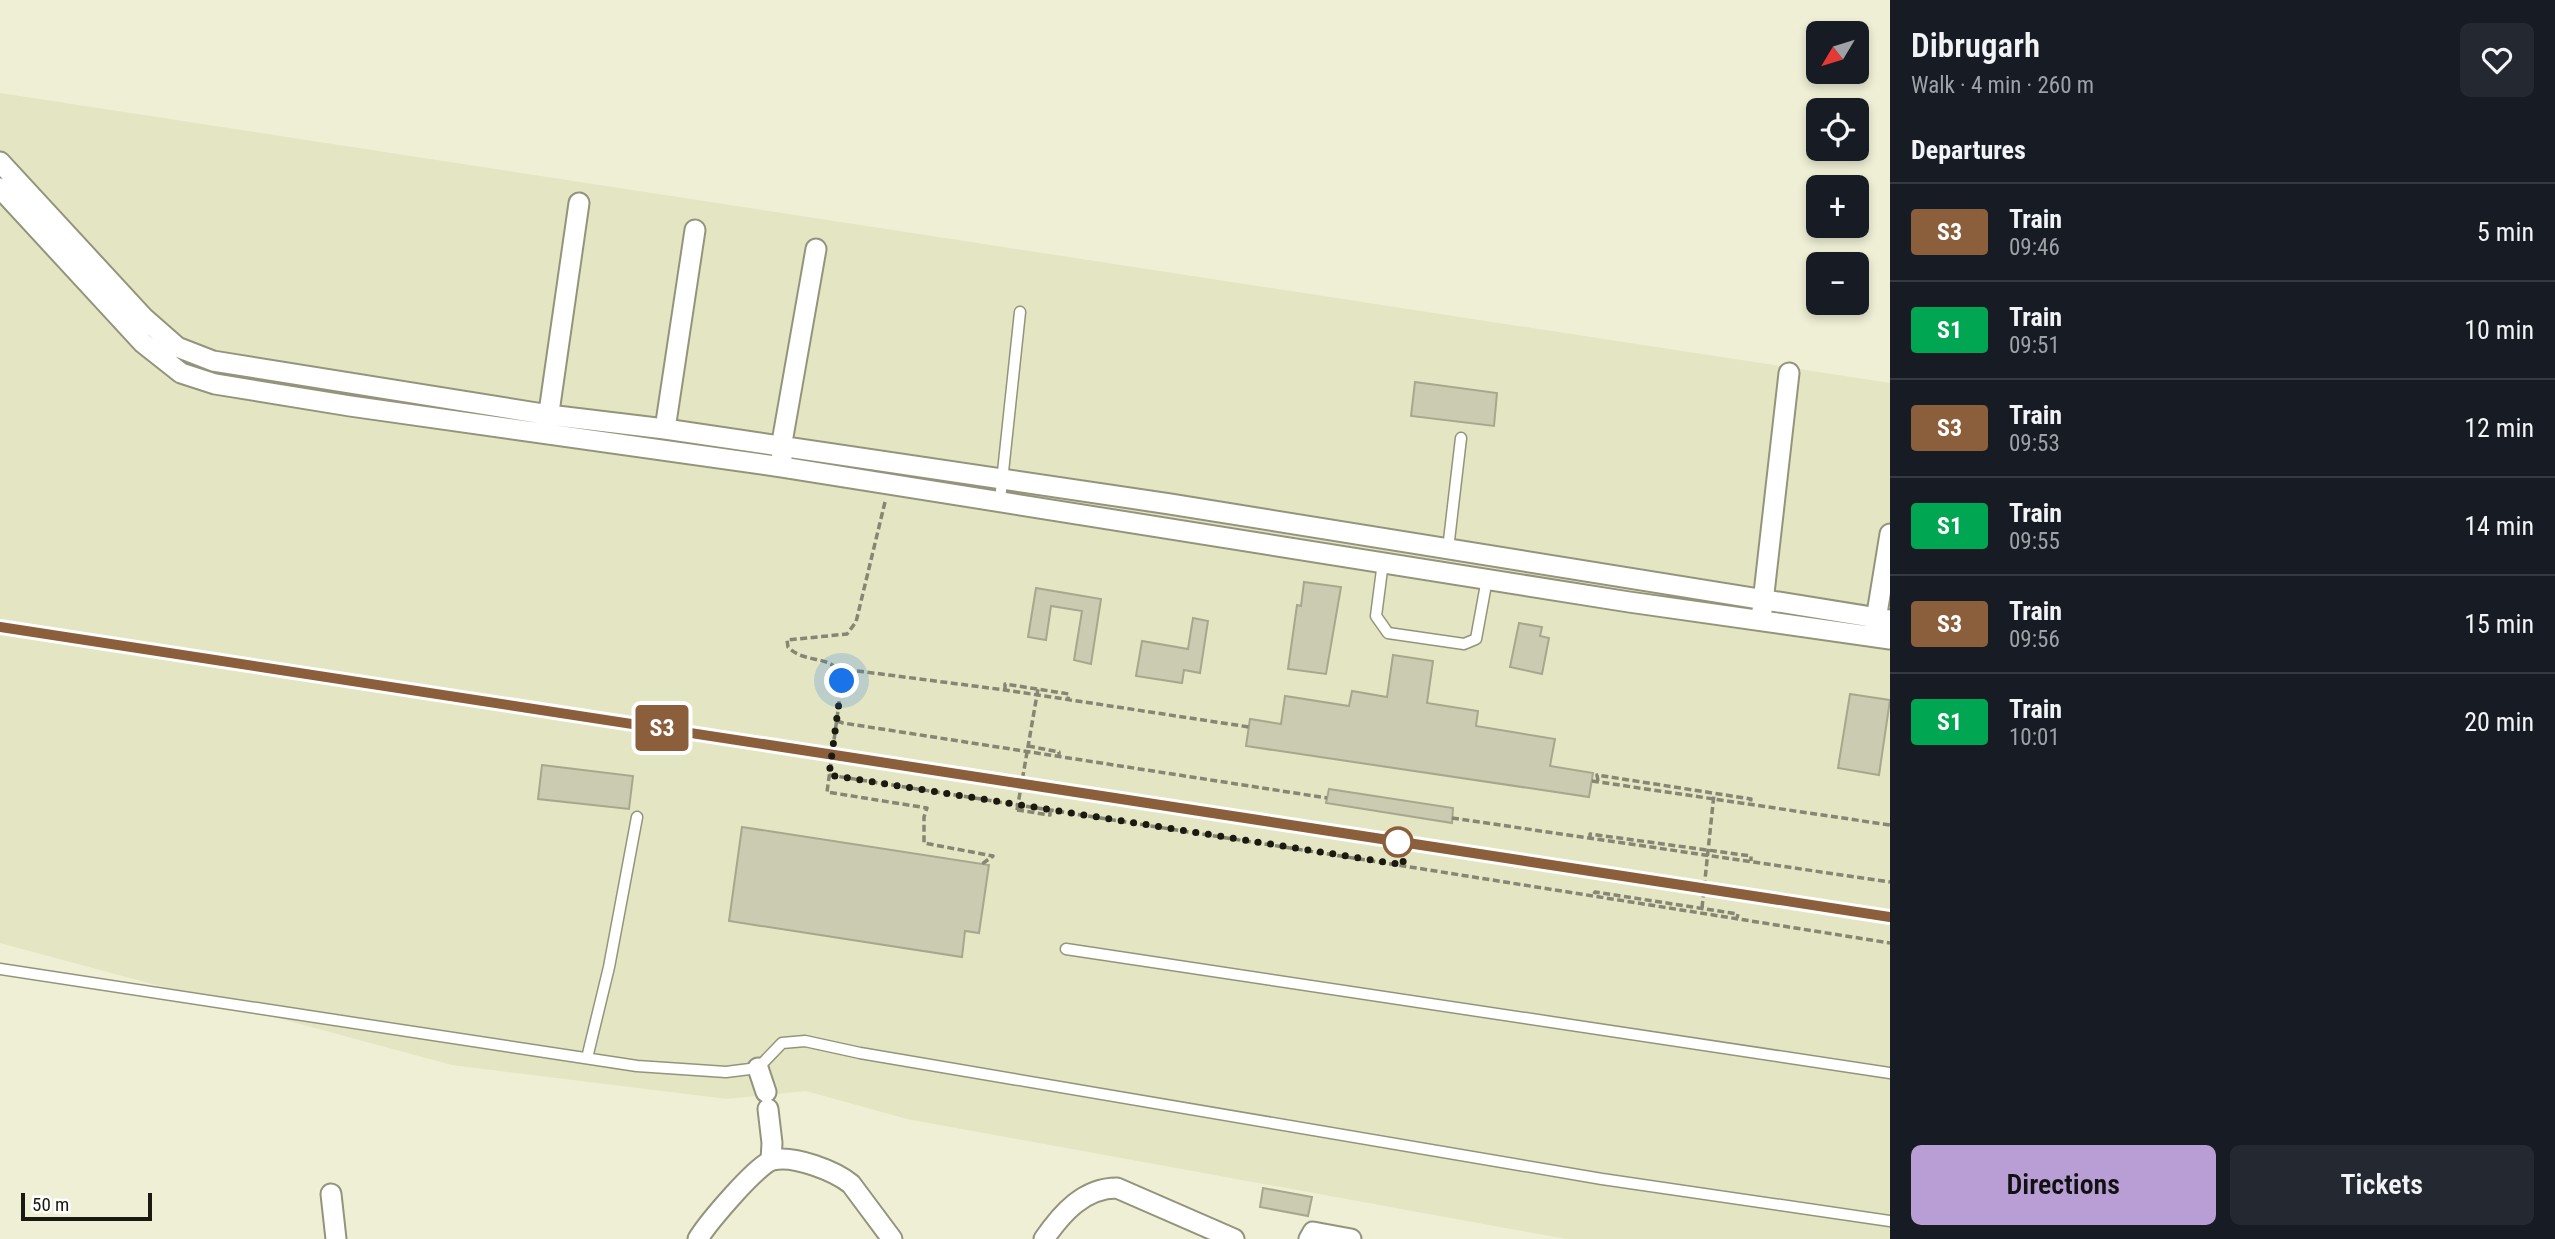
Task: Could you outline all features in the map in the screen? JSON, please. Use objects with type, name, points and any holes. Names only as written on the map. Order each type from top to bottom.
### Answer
[{"type":"street","points":[[0,162],[144,318],[177,346],[195,356],[235,366],[547,424],[781,457],[1002,480],[1170,504],[1448,549],[1762,609],[1883,628],[1890,534]]},
{"type":"street","points":[[0,188],[144,343],[167,364],[195,379],[350,406],[547,424],[664,429],[889,483],[1629,602],[1762,609]]},
{"type":"street","points":[[547,424],[579,203]]},
{"type":"street","points":[[664,429],[695,230]]},
{"type":"street","points":[[781,457],[816,249]]},
{"type":"street","points":[[1762,609],[1789,373]]},
{"type":"street","points":[[758,1068],[767,1101],[772,1143],[771,1160]]},
{"type":"street","points":[[698,1239],[754,1173],[771,1160],[788,1159],[842,1177],[851,1184],[892,1239]]},
{"type":"street","points":[[1044,1239],[1074,1203],[1085,1195],[1102,1188],[1117,1188],[1234,1239]]},
{"type":"street","points":[[331,1194],[336,1239]]},
{"type":"street","points":[[1310,1239],[1313,1232],[1351,1239]]},
{"type":"lane","points":[[1000,500],[1020,312]]},
{"type":"lane","points":[[1448,549],[1461,438]]},
{"type":"lane","points":[[1384,562],[1376,615],[1388,633],[1464,644],[1476,639],[1487,579]]},
{"type":"lane","points":[[587,1059],[609,967],[637,817]]},
{"type":"lane","points":[[1066,949],[1890,1073]]},
{"type":"lane","points":[[0,969],[637,1066],[726,1072],[758,1068],[782,1043],[805,1041],[860,1054],[1588,1177],[1890,1221]]},
{"type":"path","points":[[889,483],[856,622],[846,634],[788,640],[788,648],[794,654],[850,670],[1005,690],[1249,727]]},
{"type":"path","points":[[835,664],[841,671],[842,681],[828,792],[927,808],[924,817],[924,843],[993,856],[982,864]]},
{"type":"path","points":[[1005,690],[1005,684],[1069,694],[1068,699]]},
{"type":"path","points":[[1038,689],[1017,810],[1050,815],[1050,809]]},
{"type":"path","points":[[837,720],[1327,798]]},
{"type":"path","points":[[1028,746],[1059,752],[1059,755]]},
{"type":"path","points":[[829,775],[1890,943]]},
{"type":"path","points":[[1750,804],[1751,799],[1597,775],[1595,781],[1890,825]]},
{"type":"path","points":[[1702,908],[1714,794]]},
{"type":"path","points":[[1452,818],[1890,882]]},
{"type":"path","points":[[1590,839],[1590,834],[1708,850],[1751,856],[1751,861]]},
{"type":"path","points":[[1594,895],[1595,892],[1702,908],[1738,914],[1737,918]]},
{"type":"shaded area","points":[[0,93],[1890,383],[1890,1239],[1566,1239],[907,1119],[806,1091],[727,1099],[452,1065],[0,943]]},
{"type":"building","points":[[1415,382],[1497,393],[1494,426],[1411,416]]},
{"type":"building","points":[[1304,582],[1341,587],[1326,674],[1288,669],[1297,605],[1301,606]]},
{"type":"building","points":[[1036,588],[1101,599],[1091,664],[1074,660],[1082,611],[1051,606],[1046,640],[1028,637]]},
{"type":"building","points":[[1193,618],[1208,621],[1200,673],[1184,670],[1182,683],[1136,676],[1142,641],[1188,649]]},
{"type":"building","points":[[1519,623],[1542,627],[1540,636],[1549,638],[1542,674],[1510,667]]},
{"type":"building","points":[[1393,655],[1433,661],[1427,703],[1478,711],[1476,726],[1555,739],[1550,766],[1593,773],[1589,797],[1246,746],[1250,719],[1281,724],[1285,696],[1349,706],[1352,691],[1387,697]]},
{"type":"building","points":[[1850,694],[1890,700],[1879,775],[1838,768]]},
{"type":"building","points":[[542,765],[633,776],[629,809],[538,799]]},
{"type":"building","points":[[1329,789],[1453,808],[1452,823],[1326,803]]},
{"type":"building","points":[[742,827],[989,865],[979,933],[965,931],[962,957],[729,921]]},
{"type":"building","points":[[1263,1188],[1312,1197],[1308,1216],[1260,1207]]},
{"type":"railway","points":[[0,627],[1890,917]]},
{"type":"train","name":"S3","points":[[0,627],[1890,917]]},
{"type":"route","points":[[842,681],[829,775],[1404,865],[1398,842]]}]
